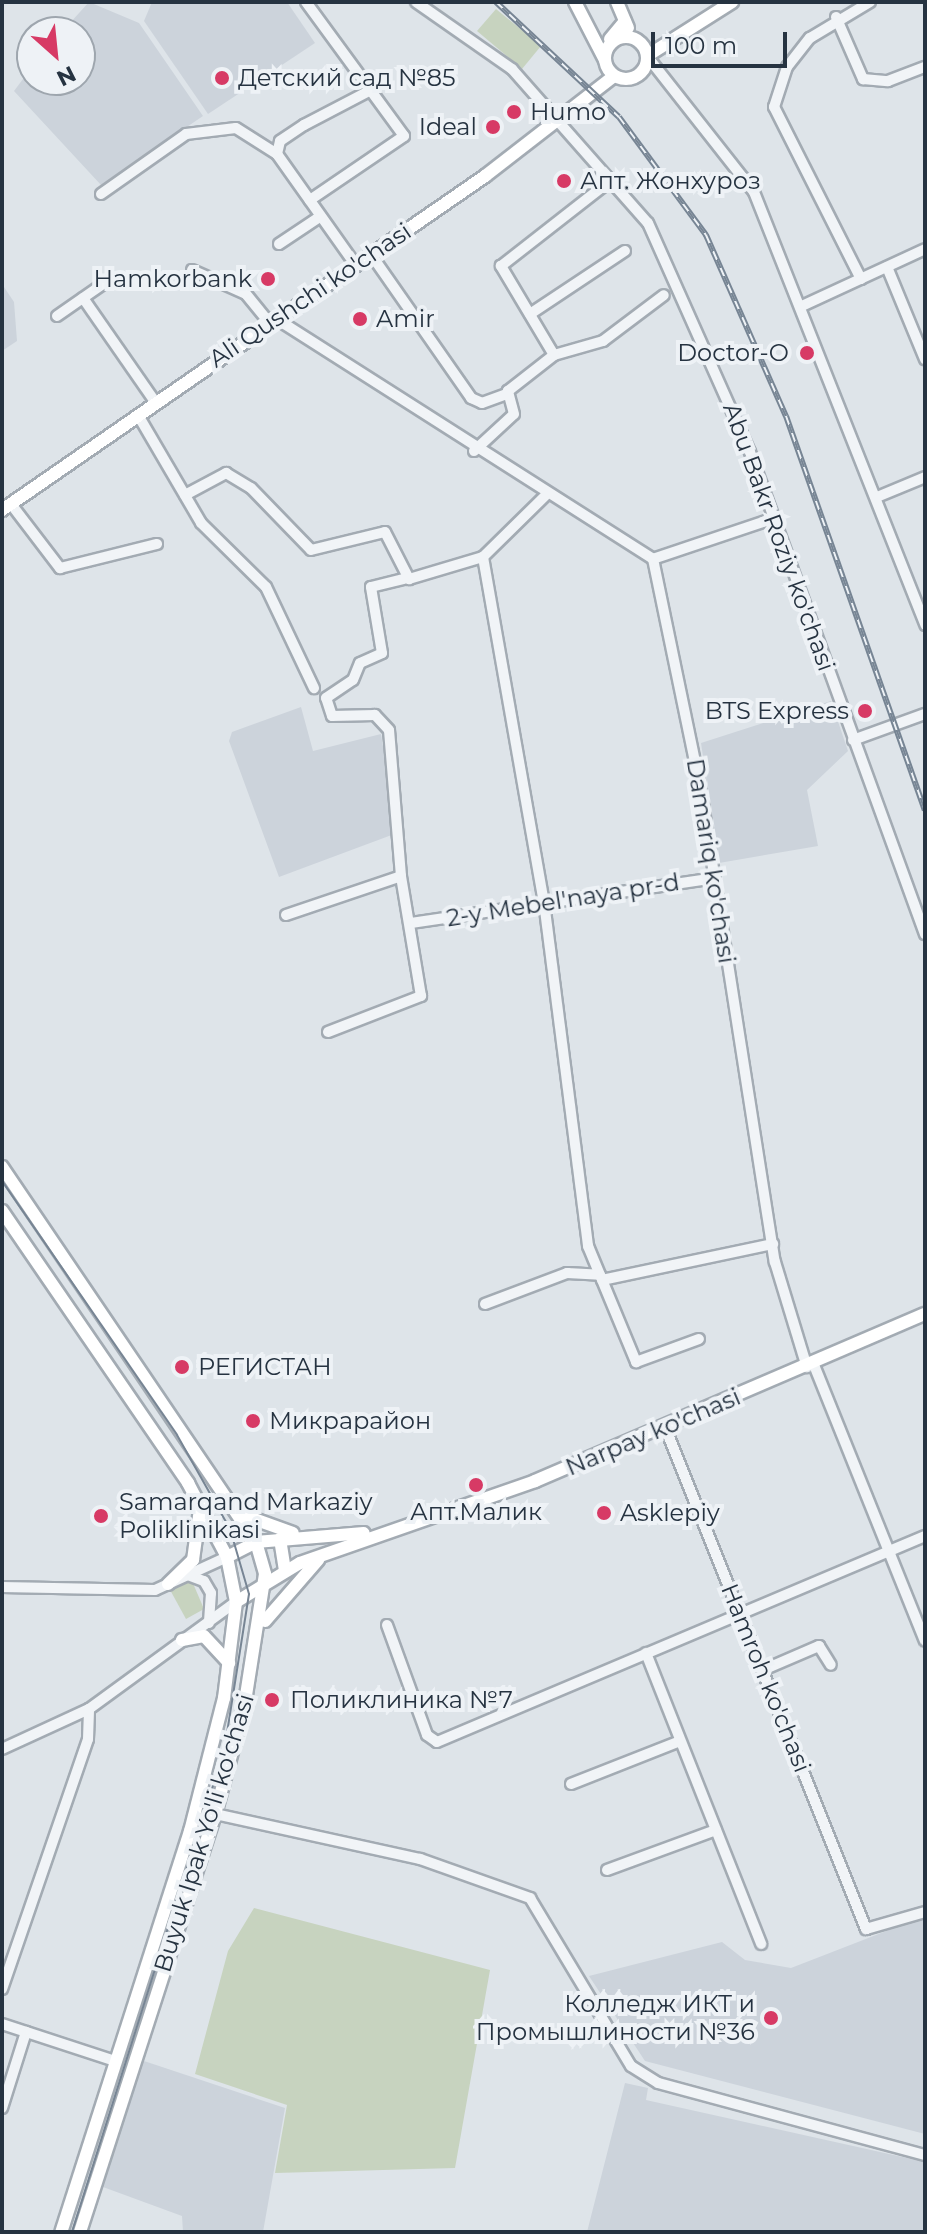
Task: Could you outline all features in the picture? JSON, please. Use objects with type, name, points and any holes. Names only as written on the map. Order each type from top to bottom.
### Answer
[{"type":"main road","points":[[575,2],[588,36],[614,76]]},
{"type":"main road","points":[[617,2],[632,38],[647,56]]},
{"type":"main road","name":"Ali Qushchi ko'chasi","points":[[6,507],[561,121],[614,76],[639,75],[647,56],[732,2]]},
{"type":"main road","points":[[588,36],[610,39],[625,21]]},
{"type":"main road","points":[[605,60],[613,42],[632,38]]},
{"type":"main road","name":"Buyuk Ipak Yo'li ko'chasi","points":[[2,1167],[256,1542],[265,1583],[259,1631],[215,1814],[80,2232]]},
{"type":"main road","name":"Buyuk Ipak Yo'li ko'chasi","points":[[2,1211],[199,1505],[227,1557],[236,1602],[229,1663],[177,1878],[61,2232]]},
{"type":"main road","name":"Narpay ko'chasi","points":[[236,1602],[285,1571],[331,1550],[376,1532],[535,1481],[811,1366],[925,1314]]},
{"type":"main road","points":[[168,1584],[193,1560],[199,1505]]},
{"type":"main road","points":[[236,1511],[261,1526],[316,1536]]},
{"type":"main road","name":"Narpay ko'chasi","points":[[227,1557],[256,1542],[376,1532]]},
{"type":"main road","points":[[280,1539],[285,1571]]},
{"type":"main road","points":[[259,1631],[280,1595],[331,1550]]},
{"type":"main road","points":[[182,1640],[204,1636],[229,1663]]},
{"type":"street","points":[[306,2],[373,89],[404,136],[310,200]]},
{"type":"street","name":"Abu Bakr Roziy ko'chasi","points":[[416,2],[512,69],[648,223],[701,333],[775,518],[925,934]]},
{"type":"street","points":[[861,279],[774,107],[787,67],[836,17],[870,2]]},
{"type":"street","points":[[836,17],[863,79],[888,81],[925,67]]},
{"type":"street","points":[[647,56],[754,192],[804,305],[923,609],[925,625]]},
{"type":"street","points":[[277,154],[280,141],[373,89]]},
{"type":"street","points":[[101,194],[186,134],[236,128],[277,154],[355,264]]},
{"type":"street","points":[[554,355],[501,266],[611,180]]},
{"type":"street","points":[[279,244],[321,216]]},
{"type":"street","points":[[804,305],[925,249]]},
{"type":"street","points":[[530,314],[625,251]]},
{"type":"street","points":[[370,253],[471,398],[482,403],[507,394],[554,355],[603,341],[664,295]]},
{"type":"street","points":[[887,267],[925,359]]},
{"type":"street","points":[[192,270],[235,286],[272,320],[545,496],[653,559],[775,518]]},
{"type":"street","points":[[57,316],[106,282]]},
{"type":"street","points":[[83,298],[156,403]]},
{"type":"street","points":[[474,451],[514,414],[507,394]]},
{"type":"street","points":[[138,415],[201,523],[266,587],[314,688]]},
{"type":"street","points":[[185,495],[226,473],[251,488],[311,550],[385,532],[404,579]]},
{"type":"street","points":[[877,497],[925,477]]},
{"type":"street","points":[[328,1032],[421,996],[401,876],[389,730],[375,715],[332,716],[326,698],[382,653],[371,587],[483,557],[545,496]]},
{"type":"street","points":[[6,507],[60,568],[157,544]]},
{"type":"street","points":[[483,557],[544,902],[588,1246],[636,1362],[699,1339]]},
{"type":"street","name":"Damariq ko'chasi","points":[[653,559],[714,878],[773,1244],[811,1366],[925,1641]]},
{"type":"street","points":[[853,740],[925,714]]},
{"type":"street","points":[[286,915],[401,876]]},
{"type":"street","name":"2-y Mebel'naya pr-d","points":[[411,923],[714,878]]},
{"type":"street","points":[[485,1304],[567,1273],[601,1278],[773,1244]]},
{"type":"street","name":"Hamroh ko'chasi","points":[[665,1427],[866,1929],[925,1912]]},
{"type":"street","points":[[387,1625],[427,1735],[437,1742],[646,1653],[742,1617],[925,1536]]},
{"type":"street","points":[[2,1587],[155,1590],[227,1557]]},
{"type":"street","points":[[188,1575],[204,1581],[211,1593],[209,1623]]},
{"type":"street","points":[[2,1749],[89,1709],[236,1602]]},
{"type":"street","points":[[763,1670],[819,1646],[831,1665]]},
{"type":"street","points":[[646,1653],[761,1944]]},
{"type":"street","points":[[2,1989],[88,1739],[89,1709]]},
{"type":"street","points":[[571,1784],[680,1741]]},
{"type":"street","points":[[215,1814],[420,1859],[530,1898],[631,2066],[658,2083],[925,2155]]},
{"type":"street","points":[[607,1870],[716,1830]]},
{"type":"street","points":[[2,2024],[115,2061]]},
{"type":"street","points":[[2,2108],[26,2032]]},
{"type":"shaded area","points":[[89,2],[139,23],[203,116],[101,185],[19,96],[96,96],[96,16],[76,16]]},
{"type":"shaded area","name":"Детский сад №85","points":[[152,2],[287,2],[315,43],[208,114],[144,21]]},
{"type":"shaded area","points":[[2,284],[14,302],[17,341],[2,351]]},
{"type":"shaded area","points":[[831,701],[848,751],[807,790],[818,846],[719,863],[701,743]]},
{"type":"shaded area","points":[[301,707],[313,751],[381,734],[397,833],[279,877],[229,741],[232,732]]},
{"type":"shaded area","name":"Колледж ИКТ и Промышлиности №36","points":[[925,1916],[925,2134],[645,2061],[589,1976],[722,1942],[745,1960],[791,1968]]},
{"type":"shaded area","points":[[141,2060],[285,2108],[263,2232],[183,2232],[182,2216],[103,2187]]},
{"type":"shaded area","points":[[625,2083],[648,2088],[646,2100],[925,2162],[925,2232],[587,2232]]},
{"type":"green space","points":[[496,9],[541,46],[522,69],[477,31]]},
{"type":"green space","points":[[192,1581],[204,1609],[186,1619],[169,1588]]},
{"type":"green space","points":[[254,1908],[490,1970],[455,2168],[275,2173],[287,2105],[195,2074],[228,1951]]},
{"type":"tram line","points":[[2,1181],[177,1435],[230,1529],[249,1594],[224,1751],[72,2232]]},
{"type":"railway","points":[[496,2],[619,117],[706,235],[786,416],[925,810]]},
{"type":"place","name":"Детский сад №85","points":[[222,78]]},
{"type":"place","name":"Humo","points":[[514,112]]},
{"type":"place","name":"Ideal","points":[[493,127]]},
{"type":"place","name":"Апт. Жонхуроз","points":[[564,181]]},
{"type":"place","name":"Hamkorbank","points":[[268,279]]},
{"type":"place","name":"Amir","points":[[360,319]]},
{"type":"place","name":"Doctor-O","points":[[807,353]]},
{"type":"place","name":"BTS Express","points":[[865,711]]},
{"type":"place","name":"РЕГИСТАН","points":[[182,1367]]},
{"type":"place","name":"Микрарайон","points":[[253,1421]]},
{"type":"place","name":"Апт.Малик","points":[[476,1485]]},
{"type":"place","name":"Asklepiy","points":[[604,1513]]},
{"type":"place","name":"Samarqand Markaziy Poliklinikasi","points":[[101,1516]]},
{"type":"place","name":"Поликлиника №7","points":[[272,1700]]},
{"type":"place","name":"Колледж ИКТ и Промышлиности №36","points":[[771,2018]]}]
